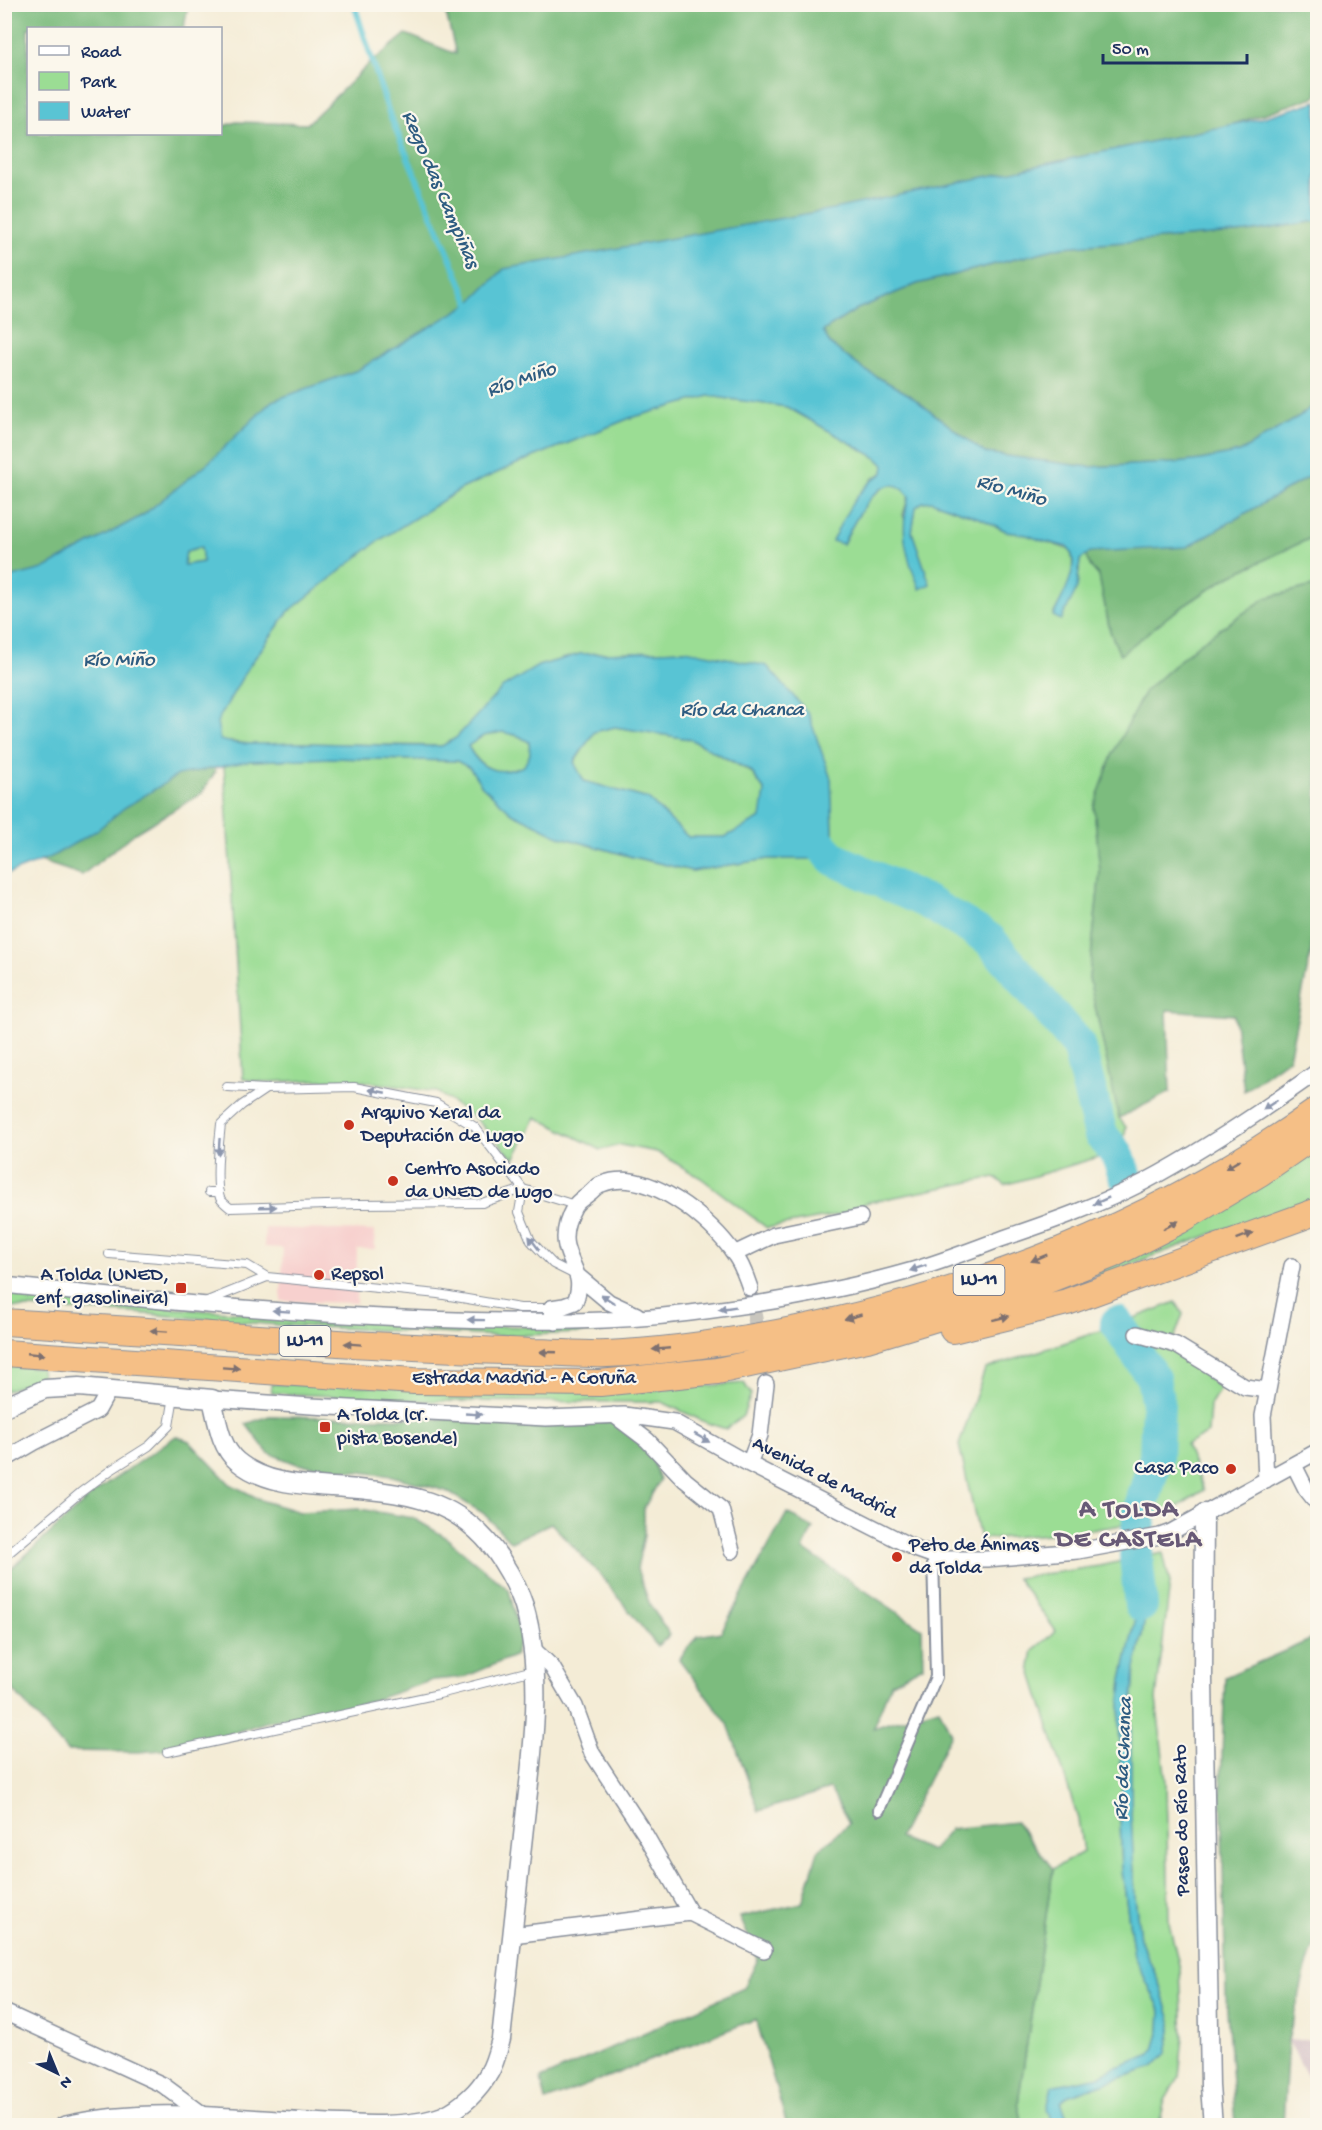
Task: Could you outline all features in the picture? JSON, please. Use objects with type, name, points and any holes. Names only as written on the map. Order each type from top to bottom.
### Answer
[{"type":"highway","name":"Estrada Madrid - A Coruña","points":[[4,1322],[441,1349],[606,1354],[715,1344],[842,1321],[1010,1270],[1107,1230],[1204,1181],[1282,1135],[1317,1110]]},
{"type":"highway","name":"Estrada Madrid - A Coruña","points":[[4,1353],[414,1381],[600,1383],[717,1371],[867,1340],[999,1299],[1112,1255],[1179,1221],[1260,1173],[1317,1133]]},
{"type":"highway","points":[[717,1371],[841,1357],[1067,1302],[1317,1211]]},
{"type":"street","points":[[4,1285],[199,1304],[397,1318],[553,1315],[640,1317],[688,1314],[835,1290],[908,1272],[1067,1216],[1141,1183],[1177,1163],[1272,1104],[1317,1071]]},
{"type":"street","points":[[553,1315],[564,1306],[575,1302],[580,1290],[579,1277],[566,1246],[565,1230],[575,1204],[602,1184],[626,1180],[650,1185],[676,1199],[712,1228],[734,1254],[750,1288]]},
{"type":"street","points":[[734,1254],[774,1235],[860,1216]]},
{"type":"street","points":[[1266,1480],[1263,1416],[1292,1266]]},
{"type":"street","points":[[579,1277],[609,1302],[640,1317]]},
{"type":"street","points":[[1137,1334],[1176,1345],[1245,1387],[1268,1390]]},
{"type":"street","points":[[749,1464],[759,1435],[766,1384]]},
{"type":"street","points":[[4,1407],[45,1389],[79,1387],[212,1399],[224,1442],[236,1461],[259,1473],[291,1485],[386,1491],[434,1502],[468,1521],[491,1543],[511,1574],[523,1604],[535,1670],[534,1732],[501,2039],[490,2073],[470,2099],[444,2115],[420,2124],[356,2126],[170,2114],[82,2121],[64,2126]]},
{"type":"street","points":[[4,1460],[98,1410],[109,1390]]},
{"type":"street","name":"Avenida de Madrid","points":[[212,1399],[546,1418],[614,1415],[674,1422],[749,1464],[918,1550],[943,1559],[987,1558],[1095,1549],[1160,1536],[1317,1451]]},
{"type":"street","points":[[614,1415],[647,1440],[685,1480],[721,1509],[732,1551]]},
{"type":"street","points":[[1294,1465],[1306,1489],[1317,1504]]},
{"type":"street","name":"Paseo do Río Rato","points":[[1204,1513],[1203,1690],[1210,2086],[1213,2126]]},
{"type":"street","points":[[879,1810],[936,1677],[933,1555]]},
{"type":"street","points":[[533,1649],[552,1667],[575,1706],[592,1753],[645,1834],[690,1913]]},
{"type":"street","points":[[512,1935],[690,1913],[764,1950]]},
{"type":"street","points":[[4,2012],[163,2085],[205,2116]]},
{"type":"lane","points":[[227,1086],[266,1089],[354,1087],[436,1103],[475,1126],[523,1189],[519,1212],[531,1241],[553,1264],[579,1277]]},
{"type":"lane","points":[[266,1089],[242,1105],[221,1124],[218,1155],[219,1192],[220,1199],[230,1209],[358,1204],[483,1203],[523,1189],[575,1204]]},
{"type":"lane","points":[[209,1192],[219,1192]]},
{"type":"lane","points":[[109,1254],[247,1265],[267,1277],[438,1294],[553,1315]]},
{"type":"lane","points":[[199,1304],[267,1277]]},
{"type":"lane","points":[[4,1557],[81,1492],[149,1446],[169,1426],[174,1394]]},
{"type":"lane","points":[[167,1752],[440,1694],[535,1670]]},
{"type":"shaded area","name":"Repsol","points":[[265,1228],[375,1231],[375,1249],[357,1249],[356,1303],[281,1301],[283,1248],[264,1247]]},
{"type":"shaded area","points":[[1288,2040],[1317,2040],[1317,2095]]},
{"type":"green space","points":[[5,5],[188,5],[184,27],[27,27],[27,135],[222,135],[222,127],[236,122],[307,124],[368,65],[406,34],[456,54],[444,5],[1317,5],[1317,96],[1207,133],[5,603]]},
{"type":"green space","points":[[1317,221],[1317,401],[1303,414],[1240,452],[1174,463],[1089,467],[985,453],[908,394],[863,369],[830,344],[823,331],[857,309],[917,284],[1062,247],[1247,232]]},
{"type":"green space","points":[[709,396],[787,407],[877,458],[884,465],[883,473],[872,479],[843,544],[870,499],[889,485],[899,486],[909,495],[903,515],[930,584],[912,532],[916,507],[923,502],[931,501],[982,519],[1008,532],[1027,535],[1070,550],[1073,567],[1071,575],[1053,615],[1061,620],[1077,588],[1080,560],[1085,555],[1099,576],[1110,631],[1120,654],[1170,615],[1226,578],[1317,535],[1317,585],[1266,598],[1198,644],[1145,691],[1094,806],[1100,871],[1089,978],[1119,1118],[1126,1127],[1123,1145],[1102,1156],[1005,1185],[995,1177],[865,1203],[860,1211],[767,1228],[701,1178],[657,1152],[620,1145],[601,1150],[536,1117],[514,1159],[476,1119],[437,1092],[348,1079],[264,1082],[243,1079],[224,765],[250,761],[331,758],[457,761],[470,768],[482,786],[561,837],[632,857],[692,871],[768,859],[834,858],[831,779],[685,650],[580,654],[538,666],[477,716],[456,738],[442,746],[298,743],[261,745],[220,741],[216,722],[247,669],[288,612],[378,541],[461,489],[521,462],[630,418]]},
{"type":"green space","points":[[1317,472],[1317,535],[1226,578],[1170,615],[1120,655],[1110,631],[1099,576],[1085,555],[1096,550],[1187,547]]},
{"type":"green space","points":[[201,547],[203,562],[184,565],[186,551]]},
{"type":"green space","points":[[1317,585],[1317,884],[1311,952],[1289,1058],[1244,1091],[1234,1015],[1167,1010],[1170,1092],[1119,1118],[1089,978],[1100,871],[1094,806],[1113,753],[1145,691],[1198,644],[1266,598]]},
{"type":"green space","points":[[615,727],[690,739],[751,772],[765,791],[762,818],[725,837],[688,837],[648,799],[584,781],[574,763],[594,732]]},
{"type":"green space","points":[[502,731],[529,742],[530,754],[525,766],[507,771],[492,769],[479,761],[468,746],[483,736]]},
{"type":"green space","points":[[212,749],[215,772],[202,793],[135,833],[82,875],[34,859]]},
{"type":"green space","points":[[1317,1146],[1317,1200],[1222,1230],[1097,1277],[1096,1273]]},
{"type":"green space","points":[[5,1290],[119,1305],[434,1325],[602,1328],[603,1332],[498,1336],[280,1325],[136,1313],[5,1307]]},
{"type":"green space","points":[[1176,1302],[1183,1314],[1171,1347],[1220,1388],[1210,1405],[1208,1433],[1186,1445],[1204,1490],[1166,1514],[1117,1526],[980,1539],[959,1445],[985,1369],[1106,1329]]},
{"type":"green space","points":[[5,1364],[41,1368],[42,1378],[5,1391]]},
{"type":"green space","points":[[744,1383],[751,1394],[743,1416],[726,1429],[707,1423],[662,1402],[434,1401],[272,1393],[271,1384],[639,1391]]},
{"type":"green space","points":[[269,1416],[635,1422],[639,1424],[660,1480],[644,1508],[644,1535],[637,1569],[650,1605],[670,1635],[657,1646],[602,1577],[551,1523],[511,1542],[483,1513],[446,1491],[392,1476],[297,1464],[268,1453],[246,1424]]},
{"type":"green space","points":[[176,1436],[189,1441],[230,1484],[263,1501],[300,1512],[360,1509],[413,1518],[444,1536],[509,1590],[521,1638],[514,1656],[465,1677],[433,1680],[365,1703],[266,1722],[188,1748],[138,1752],[67,1751],[5,1681],[4,1575],[94,1493]]},
{"type":"green space","points":[[787,1513],[813,1528],[803,1549],[922,1629],[923,1666],[891,1683],[873,1728],[939,1708],[951,1734],[899,1838],[932,1851],[950,1829],[1016,1822],[1053,1869],[1018,2103],[1023,2125],[787,2125],[756,2019],[546,2101],[541,2079],[744,1988],[758,1959],[740,1917],[802,1903],[818,1851],[849,1823],[830,1789],[759,1811],[728,1724],[679,1659],[698,1636],[721,1632]]},
{"type":"green space","points":[[1163,1553],[1170,1583],[1156,1699],[1166,1782],[1169,1923],[1180,1969],[1183,2037],[1179,2077],[1165,2100],[1159,2125],[1074,2125],[1067,2118],[1061,2101],[1067,2096],[1153,2067],[1167,2053],[1172,2025],[1162,1990],[1140,1939],[1135,1897],[1131,1813],[1131,1724],[1135,1668],[1149,1597],[1140,1558]]},
{"type":"green space","points":[[1132,1559],[1135,1622],[1122,1679],[1119,1722],[1122,1871],[1134,1956],[1161,2011],[1160,2030],[1151,2055],[1114,2068],[1099,2076],[1052,2087],[1048,2110],[1054,2125],[1023,2125],[1018,2103],[1053,1869],[1083,1852],[1078,1819],[1030,1667],[1033,1650],[1056,1631],[1017,1578]]},
{"type":"green space","points":[[1317,1637],[1317,1936],[1305,1972],[1288,2040],[1283,2125],[1235,2125],[1226,1996],[1221,1783],[1225,1677]]},
{"type":"water","name":"Río Miño","points":[[1317,101],[1317,221],[1247,232],[1062,247],[917,284],[857,309],[823,331],[830,344],[863,369],[908,394],[985,453],[1089,467],[1201,460],[1240,452],[1303,414],[1317,401],[1317,472],[1187,547],[1090,552],[1080,560],[1077,588],[1061,620],[1053,616],[1072,571],[1072,554],[1067,547],[1008,532],[982,519],[931,501],[923,502],[916,507],[912,532],[930,584],[920,589],[911,566],[904,532],[909,496],[899,487],[889,485],[880,490],[861,511],[843,544],[832,541],[859,494],[883,473],[884,465],[877,458],[787,407],[709,396],[630,418],[521,462],[461,489],[378,541],[288,612],[247,669],[217,722],[220,740],[239,743],[442,746],[456,738],[503,687],[538,666],[580,654],[685,650],[767,666],[808,713],[831,779],[834,859],[768,859],[692,871],[561,837],[512,813],[482,786],[470,768],[457,761],[331,758],[250,761],[178,775],[124,808],[96,831],[51,857],[5,875],[5,579],[43,569],[143,515],[209,462],[272,401],[358,370],[470,303],[504,269],[838,208],[1258,119]],"holes":[[[201,547],[203,562],[184,565],[186,551]],[[615,727],[690,739],[751,771],[765,791],[761,818],[725,837],[688,837],[648,799],[584,781],[574,762],[594,732]],[[502,732],[519,736],[529,742],[530,754],[524,766],[506,771],[484,766],[468,746],[483,736]]]},
{"type":"water","points":[[1140,1558],[1149,1596],[1135,1668],[1131,1723],[1131,1813],[1135,1897],[1140,1939],[1162,1990],[1172,2025],[1167,2053],[1153,2067],[1067,2096],[1061,2102],[1067,2118],[1074,2125],[1054,2125],[1047,2110],[1052,2086],[1099,2076],[1150,2055],[1154,2050],[1160,2030],[1161,2011],[1134,1956],[1122,1871],[1119,1722],[1122,1679],[1135,1622],[1132,1559]]},
{"type":"waterway","name":"Rego das Campiñas","points":[[354,4],[389,113],[472,309]]},
{"type":"waterway","name":"Río da Chanca","points":[[807,823],[818,842],[834,859],[927,902],[989,939],[1078,1045],[1101,1135],[1117,1154],[1126,1177]]},
{"type":"waterway","name":"Río da Chanca","points":[[1117,1323],[1153,1378],[1158,1404],[1156,1457],[1140,1510],[1136,1556],[1141,1605]]},
{"type":"tunnel","points":[[750,1288],[766,1384]]},
{"type":"place","name":"Arquivo Xeral da Deputación de Lugo","points":[[349,1125]]},
{"type":"place","name":"Centro Asociado da UNED de Lugo","points":[[393,1181]]},
{"type":"place","name":"Repsol","points":[[319,1275]]},
{"type":"place","name":"A Tolda (UNED, enf. gasolineira)","points":[[181,1288]]},
{"type":"place","name":"A Tolda (cr. pista Bosende)","points":[[325,1427]]},
{"type":"place","name":"Casa Paco","points":[[1231,1469]]},
{"type":"place","name":"Peto de Ánimas da Tolda","points":[[897,1557]]},
{"type":"district","name":"A TOLDA DE CASTELA","points":[[1129,1526]]}]
